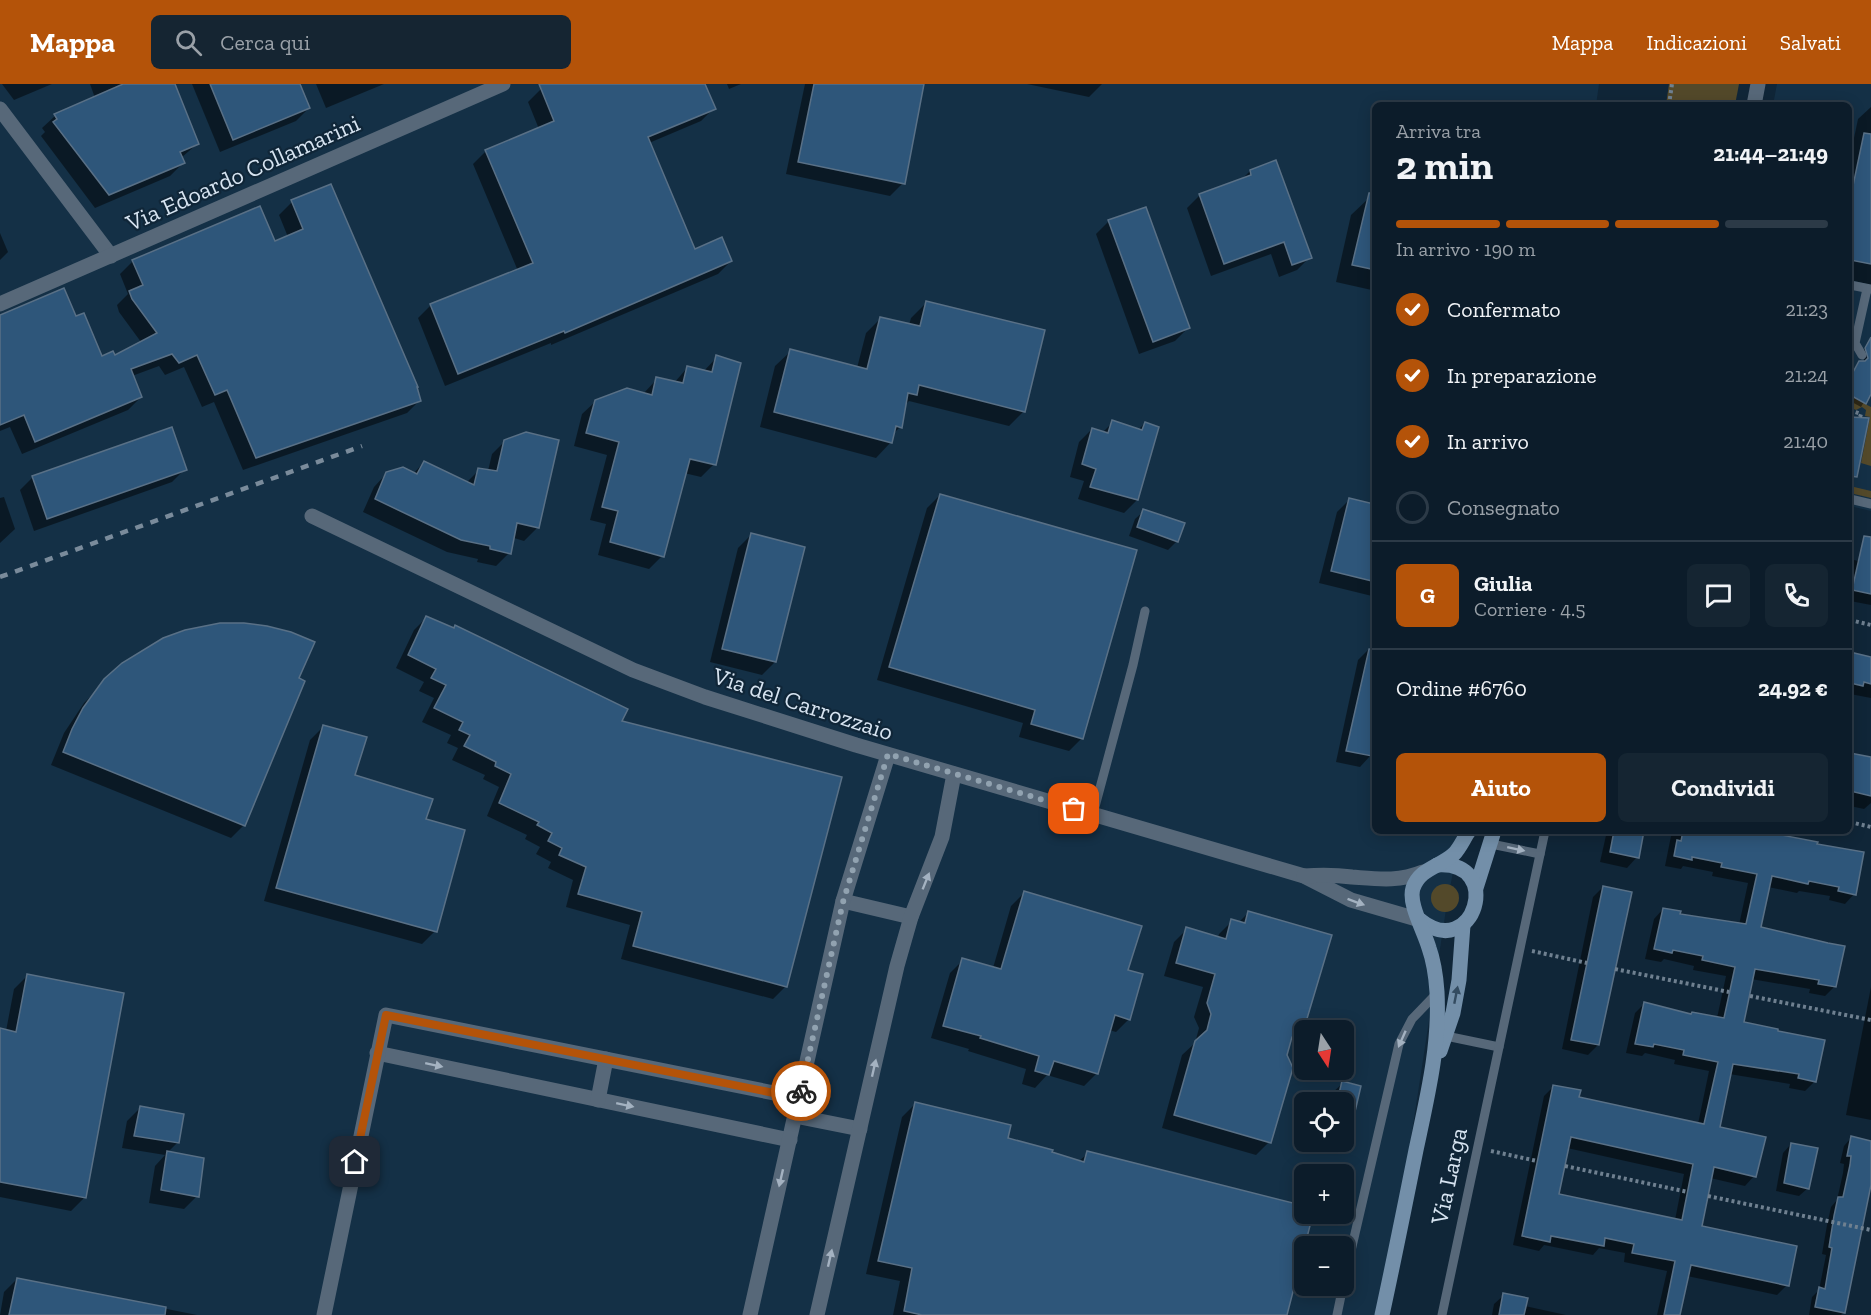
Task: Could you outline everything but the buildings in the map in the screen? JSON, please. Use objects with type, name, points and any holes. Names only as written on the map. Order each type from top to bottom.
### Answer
[{"type":"main road","name":"Via Larga","points":[[1382,1315],[1432,1071],[1438,1011],[1433,959],[1420,920],[1414,911],[1411,900],[1412,890],[1430,869],[1454,853],[1466,834]]},
{"type":"main road","name":"Via Larga","points":[[1432,1071],[1446,1036],[1459,980],[1463,925],[1469,919],[1476,904],[1476,888],[1493,838]]},
{"type":"main road","points":[[1430,869],[1447,865],[1465,872],[1472,879],[1476,888]]},
{"type":"main road","points":[[1420,920],[1427,925],[1445,930],[1463,925]]},
{"type":"street","name":"Via Edoardo Collamarini","points":[[0,304],[503,84]]},
{"type":"street","points":[[1755,102],[1758,84]]},
{"type":"street","points":[[0,109],[111,255]]},
{"type":"street","name":"Via del Carrozzaio","points":[[312,516],[633,670],[705,697],[954,774],[1304,876],[1351,900],[1420,920]]},
{"type":"street","points":[[750,1315],[843,902],[888,754]]},
{"type":"street","points":[[817,1315],[897,966],[911,917],[942,837],[954,774]]},
{"type":"street","name":"Via del Carrozzaio","points":[[1304,876],[1329,875],[1394,880],[1408,878],[1430,869]]},
{"type":"street","points":[[843,902],[911,917]]},
{"type":"street","points":[[324,1315],[386,1015],[799,1098]]},
{"type":"street","points":[[377,1053],[790,1140]]},
{"type":"street","points":[[598,1100],[606,1059]]},
{"type":"street","points":[[795,1116],[860,1129]]},
{"type":"lane","points":[[1852,285],[1869,289],[1856,343],[1862,355]]},
{"type":"lane","points":[[1852,499],[1871,504]]},
{"type":"lane","points":[[1093,814],[1145,611]]},
{"type":"lane","name":"Via Larga","points":[[1442,1315],[1544,834]]},
{"type":"lane","name":"Via Larga","points":[[1493,838],[1540,854]]},
{"type":"lane","points":[[1354,1240],[1399,1044],[1412,1019],[1437,993]]},
{"type":"lane","points":[[1446,1036],[1499,1047]]},
{"type":"lane","points":[[1337,1315],[1341,1296]]},
{"type":"path","points":[[1669,102],[1672,84]]},
{"type":"path","points":[[1852,411],[1861,414],[1860,417]]},
{"type":"path","points":[[1852,620],[1871,625]]},
{"type":"path","points":[[1852,822],[1871,827]]},
{"type":"path","points":[[1530,951],[1587,963]]},
{"type":"path","points":[[1616,969],[1729,992]]},
{"type":"path","points":[[1750,996],[1871,1020]]},
{"type":"path","points":[[1487,1150],[1538,1161]]},
{"type":"path","points":[[1565,1166],[1688,1192]]},
{"type":"path","points":[[1708,1196],[1871,1230]]},
{"type":"shaded area","points":[[0,84],[1599,84],[1596,102],[1372,102],[1372,834],[1460,834],[1447,903],[1384,1315],[0,1315]]},
{"type":"shaded area","points":[[1669,84],[1739,84],[1736,102],[1666,102]]},
{"type":"shaded area","points":[[1777,84],[1871,84],[1871,511],[1852,506],[1852,102],[1774,102]]},
{"type":"shaded area","points":[[1852,397],[1871,407],[1871,466],[1861,463],[1870,417],[1865,416],[1866,410],[1862,407],[1856,410],[1852,408]]},
{"type":"shaded area","points":[[1852,486],[1871,491],[1871,498],[1852,493]]},
{"type":"shaded area","points":[[1445,884],[1455,888],[1459,898],[1455,908],[1445,912],[1435,908],[1431,898],[1435,888]]},
{"type":"railway","points":[[0,577],[362,446]]},
{"type":"way so far","points":[[801,1091],[843,902],[888,754],[1074,809]]},
{"type":"route","points":[[355,1162],[386,1015],[799,1098],[801,1091]]}]
